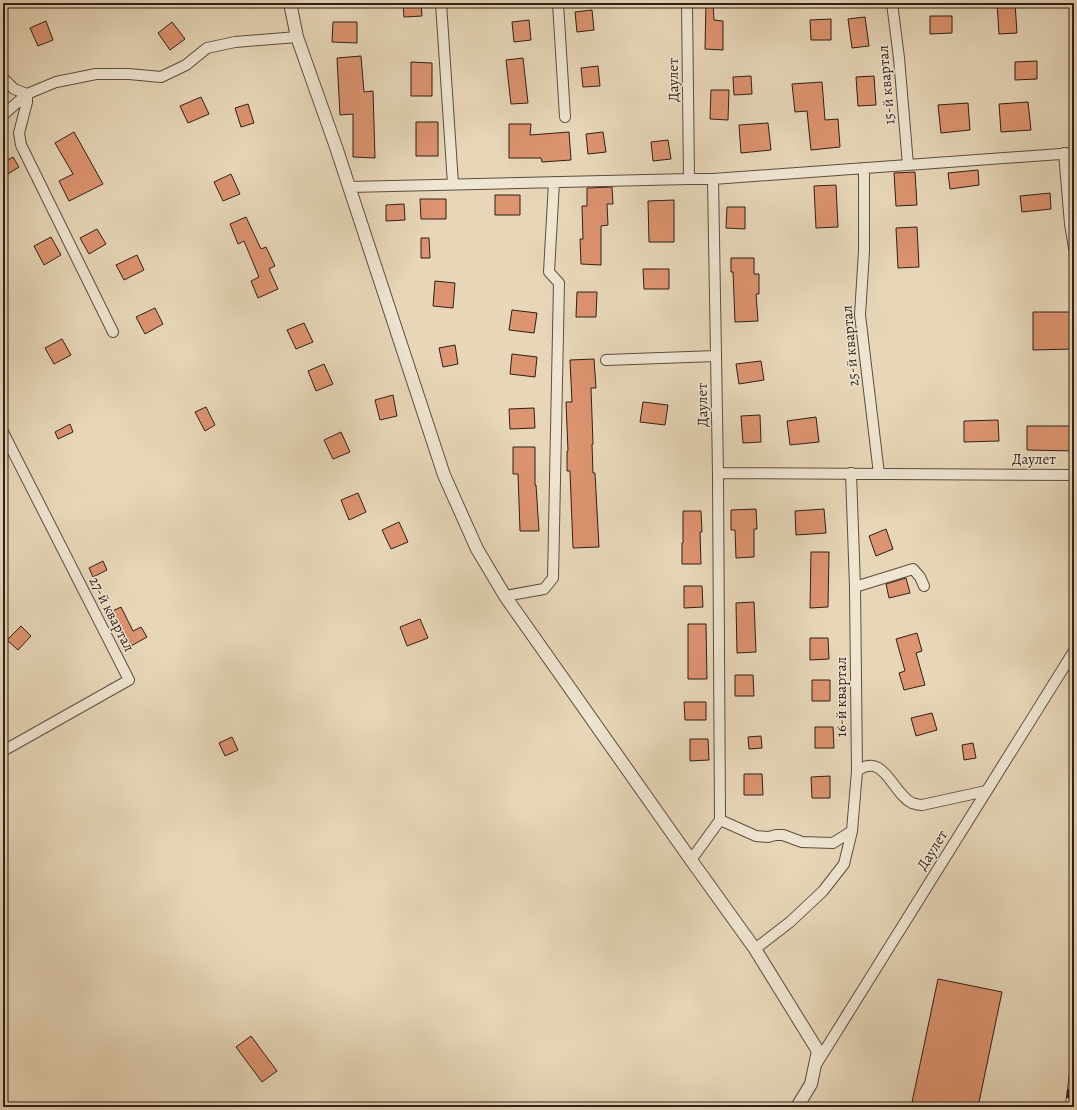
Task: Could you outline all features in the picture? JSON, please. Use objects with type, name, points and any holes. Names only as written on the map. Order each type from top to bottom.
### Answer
[{"type":"street","points":[[290,3],[297,37],[349,187],[444,475],[477,549],[505,596],[755,949],[818,1051],[811,1084],[797,1107]]},
{"type":"street","points":[[441,3],[453,184]]},
{"type":"street","points":[[558,3],[565,117]]},
{"type":"street","name":"Даулет","points":[[687,3],[689,179]]},
{"type":"street","name":"15-й квартал","points":[[892,3],[899,58],[908,165]]},
{"type":"street","points":[[3,115],[27,94],[56,82],[96,74],[161,76],[186,65],[207,48],[235,42],[297,37]]},
{"type":"street","points":[[3,78],[14,89],[27,94]]},
{"type":"street","points":[[27,94],[27,102],[19,133],[21,145],[114,332]]},
{"type":"street","points":[[349,187],[713,179],[1069,153],[1070,224],[1074,248]]},
{"type":"street","name":"25-й квартал","points":[[864,168],[864,251],[860,315],[879,474]]},
{"type":"street","name":"Даулет","points":[[713,179],[718,473],[1074,475]]},
{"type":"street","points":[[505,596],[544,589],[553,578],[559,283],[550,272],[554,182]]},
{"type":"street","points":[[606,360],[716,356]]},
{"type":"street","name":"27-й квартал","points":[[3,432],[129,680],[3,752]]},
{"type":"street","points":[[691,860],[720,820],[718,473]]},
{"type":"street","name":"16-й квартал","points":[[755,949],[790,922],[823,891],[844,864],[852,831],[857,771],[852,474]]},
{"type":"street","points":[[855,587],[913,569],[920,577],[924,586]]},
{"type":"street","name":"Даулет","points":[[815,1066],[1074,651]]},
{"type":"street","points":[[857,771],[862,767],[879,767],[903,796],[912,803],[922,805],[986,791]]},
{"type":"street","points":[[720,820],[756,836],[768,837],[784,835],[802,842],[833,843],[852,831]]},
{"type":"building","points":[[403,3],[421,3],[422,16],[404,17]]},
{"type":"building","points":[[706,3],[713,3],[714,20],[723,21],[723,50],[705,49]]},
{"type":"building","points":[[997,3],[1015,3],[1017,33],[999,34]]},
{"type":"building","points":[[592,10],[594,30],[577,32],[575,12]]},
{"type":"building","points":[[930,16],[952,16],[952,33],[930,34]]},
{"type":"building","points":[[865,17],[869,46],[852,48],[848,19]]},
{"type":"building","points":[[831,19],[831,40],[811,40],[810,20]]},
{"type":"building","points":[[529,20],[531,40],[514,42],[512,22]]},
{"type":"building","points":[[46,21],[53,40],[38,46],[30,28]]},
{"type":"building","points":[[172,22],[185,39],[170,50],[158,33]]},
{"type":"building","points":[[333,22],[357,22],[357,43],[332,42]]},
{"type":"building","points":[[361,56],[364,92],[373,91],[375,158],[353,157],[353,114],[340,115],[337,58]]},
{"type":"building","points":[[523,58],[528,103],[511,104],[506,60]]},
{"type":"building","points":[[1037,61],[1037,79],[1015,80],[1015,62]]},
{"type":"building","points":[[411,62],[432,63],[432,96],[411,96]]},
{"type":"building","points":[[598,66],[600,86],[583,87],[581,68]]},
{"type":"building","points":[[751,76],[752,94],[734,95],[733,77]]},
{"type":"building","points":[[874,76],[876,105],[858,106],[856,77]]},
{"type":"building","points":[[822,82],[825,120],[838,119],[840,147],[811,150],[807,111],[795,112],[792,84]]},
{"type":"building","points":[[711,90],[729,90],[728,120],[710,119]]},
{"type":"building","points":[[201,97],[209,114],[188,123],[180,106]]},
{"type":"building","points":[[1028,102],[1031,130],[1001,132],[999,104]]},
{"type":"building","points":[[968,103],[970,130],[941,133],[938,105]]},
{"type":"building","points":[[248,104],[254,123],[241,127],[235,108]]},
{"type":"building","points":[[416,122],[438,122],[438,156],[416,156]]},
{"type":"building","points":[[768,123],[771,150],[741,153],[739,125]]},
{"type":"building","points":[[509,124],[531,124],[530,135],[569,132],[571,160],[542,162],[541,158],[509,158]]},
{"type":"building","points":[[74,132],[103,184],[69,201],[59,181],[73,174],[55,143]]},
{"type":"building","points":[[603,132],[606,152],[588,154],[586,134]]},
{"type":"building","points":[[668,140],[671,159],[653,161],[651,142]]},
{"type":"building","points":[[13,157],[19,167],[3,177],[3,163]]},
{"type":"building","points":[[978,170],[979,185],[950,189],[948,173]]},
{"type":"building","points":[[915,172],[917,205],[896,206],[894,173]]},
{"type":"building","points":[[231,174],[240,194],[223,201],[214,182]]},
{"type":"building","points":[[836,185],[838,227],[816,228],[814,186]]},
{"type":"building","points":[[612,187],[613,204],[607,204],[608,225],[601,226],[601,265],[581,264],[580,239],[583,239],[582,206],[587,206],[587,188]]},
{"type":"building","points":[[1050,193],[1051,209],[1022,212],[1020,196]]},
{"type":"building","points":[[495,195],[520,195],[520,215],[495,215]]},
{"type":"building","points":[[420,199],[446,199],[446,219],[421,219]]},
{"type":"building","points":[[674,200],[674,242],[649,242],[648,201]]},
{"type":"building","points":[[404,204],[405,220],[386,221],[386,205]]},
{"type":"building","points":[[727,207],[745,207],[745,229],[726,228]]},
{"type":"building","points":[[246,217],[261,249],[266,247],[275,266],[269,269],[278,289],[258,298],[251,281],[259,277],[244,241],[238,244],[230,224]]},
{"type":"building","points":[[917,227],[919,267],[898,268],[896,228]]},
{"type":"building","points":[[97,229],[106,244],[89,254],[80,238]]},
{"type":"building","points":[[51,237],[61,255],[44,265],[34,246]]},
{"type":"building","points":[[421,238],[429,238],[430,258],[421,258]]},
{"type":"building","points":[[137,255],[144,270],[124,280],[116,265]]},
{"type":"building","points":[[731,258],[754,258],[754,274],[759,274],[759,294],[756,294],[758,321],[735,322]]},
{"type":"building","points":[[643,269],[669,269],[669,289],[644,289]]},
{"type":"building","points":[[435,281],[455,283],[453,308],[433,306]]},
{"type":"building","points":[[577,292],[597,292],[596,317],[576,317]]},
{"type":"building","points":[[155,308],[163,324],[145,334],[136,317]]},
{"type":"building","points":[[512,310],[537,313],[534,333],[509,330]]},
{"type":"building","points":[[1033,312],[1074,312],[1074,349],[1033,350]]},
{"type":"building","points":[[304,323],[313,342],[296,349],[287,330]]},
{"type":"building","points":[[62,339],[71,355],[54,364],[45,348]]},
{"type":"building","points":[[455,345],[458,364],[443,367],[439,348]]},
{"type":"building","points":[[512,354],[537,357],[535,377],[510,374]]},
{"type":"building","points":[[594,359],[596,388],[591,388],[592,444],[599,547],[573,548],[570,471],[567,471],[568,451],[566,402],[572,402],[570,360]]},
{"type":"building","points":[[761,361],[764,380],[739,384],[736,364]]},
{"type":"building","points":[[324,364],[333,384],[316,391],[308,371]]},
{"type":"building","points":[[393,395],[397,416],[380,420],[375,400]]},
{"type":"building","points":[[643,402],[668,405],[665,425],[640,422]]},
{"type":"building","points":[[206,407],[215,425],[205,431],[195,412]]},
{"type":"building","points":[[534,408],[535,428],[510,429],[509,409]]},
{"type":"building","points":[[760,415],[761,442],[743,443],[741,416]]},
{"type":"building","points":[[816,417],[819,442],[790,445],[787,421]]},
{"type":"building","points":[[998,420],[999,441],[964,442],[964,421]]},
{"type":"building","points":[[70,424],[73,432],[58,439],[55,432]]},
{"type":"building","points":[[1027,426],[1074,426],[1074,451],[1027,450]]},
{"type":"building","points":[[341,432],[350,452],[333,459],[324,440]]},
{"type":"building","points":[[513,447],[535,447],[535,485],[539,531],[520,531],[518,474],[513,474]]},
{"type":"building","points":[[358,493],[366,512],[349,520],[341,500]]},
{"type":"building","points":[[756,509],[757,529],[754,529],[754,557],[736,558],[735,530],[731,530],[731,510]]},
{"type":"building","points":[[824,509],[826,533],[796,535],[795,511]]},
{"type":"building","points":[[683,511],[701,511],[701,564],[682,564]]},
{"type":"building","points":[[399,522],[408,542],[391,549],[382,530]]},
{"type":"building","points":[[886,529],[893,549],[876,556],[869,536]]},
{"type":"building","points":[[811,552],[829,552],[828,607],[810,608]]},
{"type":"building","points":[[103,561],[107,570],[93,577],[89,568]]},
{"type":"building","points":[[906,578],[910,593],[889,598],[886,584]]},
{"type":"building","points":[[684,586],[702,586],[703,607],[684,608]]},
{"type":"building","points":[[754,602],[756,652],[737,653],[736,603]]},
{"type":"building","points":[[121,607],[133,631],[141,627],[147,637],[131,646],[120,627],[114,630],[106,614]]},
{"type":"building","points":[[420,619],[428,638],[407,646],[400,627]]},
{"type":"building","points":[[688,624],[706,624],[707,679],[688,679]]},
{"type":"building","points":[[21,626],[31,636],[18,650],[7,640]]},
{"type":"building","points":[[917,633],[922,651],[916,653],[925,685],[904,690],[899,673],[905,671],[896,639]]},
{"type":"building","points":[[810,638],[828,638],[829,659],[810,660]]},
{"type":"building","points":[[735,675],[753,675],[754,696],[735,696]]},
{"type":"building","points":[[812,680],[830,680],[830,701],[812,701]]},
{"type":"building","points":[[684,702],[706,702],[706,720],[685,720]]},
{"type":"building","points":[[932,713],[937,730],[916,736],[911,718]]},
{"type":"building","points":[[815,727],[833,727],[834,748],[815,748]]},
{"type":"building","points":[[761,736],[762,748],[749,749],[748,737]]},
{"type":"building","points":[[232,737],[238,750],[225,756],[219,743]]},
{"type":"building","points":[[690,739],[708,739],[709,760],[690,761]]},
{"type":"building","points":[[973,743],[976,758],[964,760],[962,745]]},
{"type":"building","points":[[744,774],[762,774],[763,795],[744,795]]},
{"type":"building","points":[[830,776],[830,798],[812,798],[811,777]]},
{"type":"building","points":[[938,979],[1002,992],[978,1107],[911,1107]]},
{"type":"building","points":[[251,1036],[277,1071],[262,1082],[236,1047]]},
{"type":"railway","points":[[1067,1107],[1074,1053]]}]
